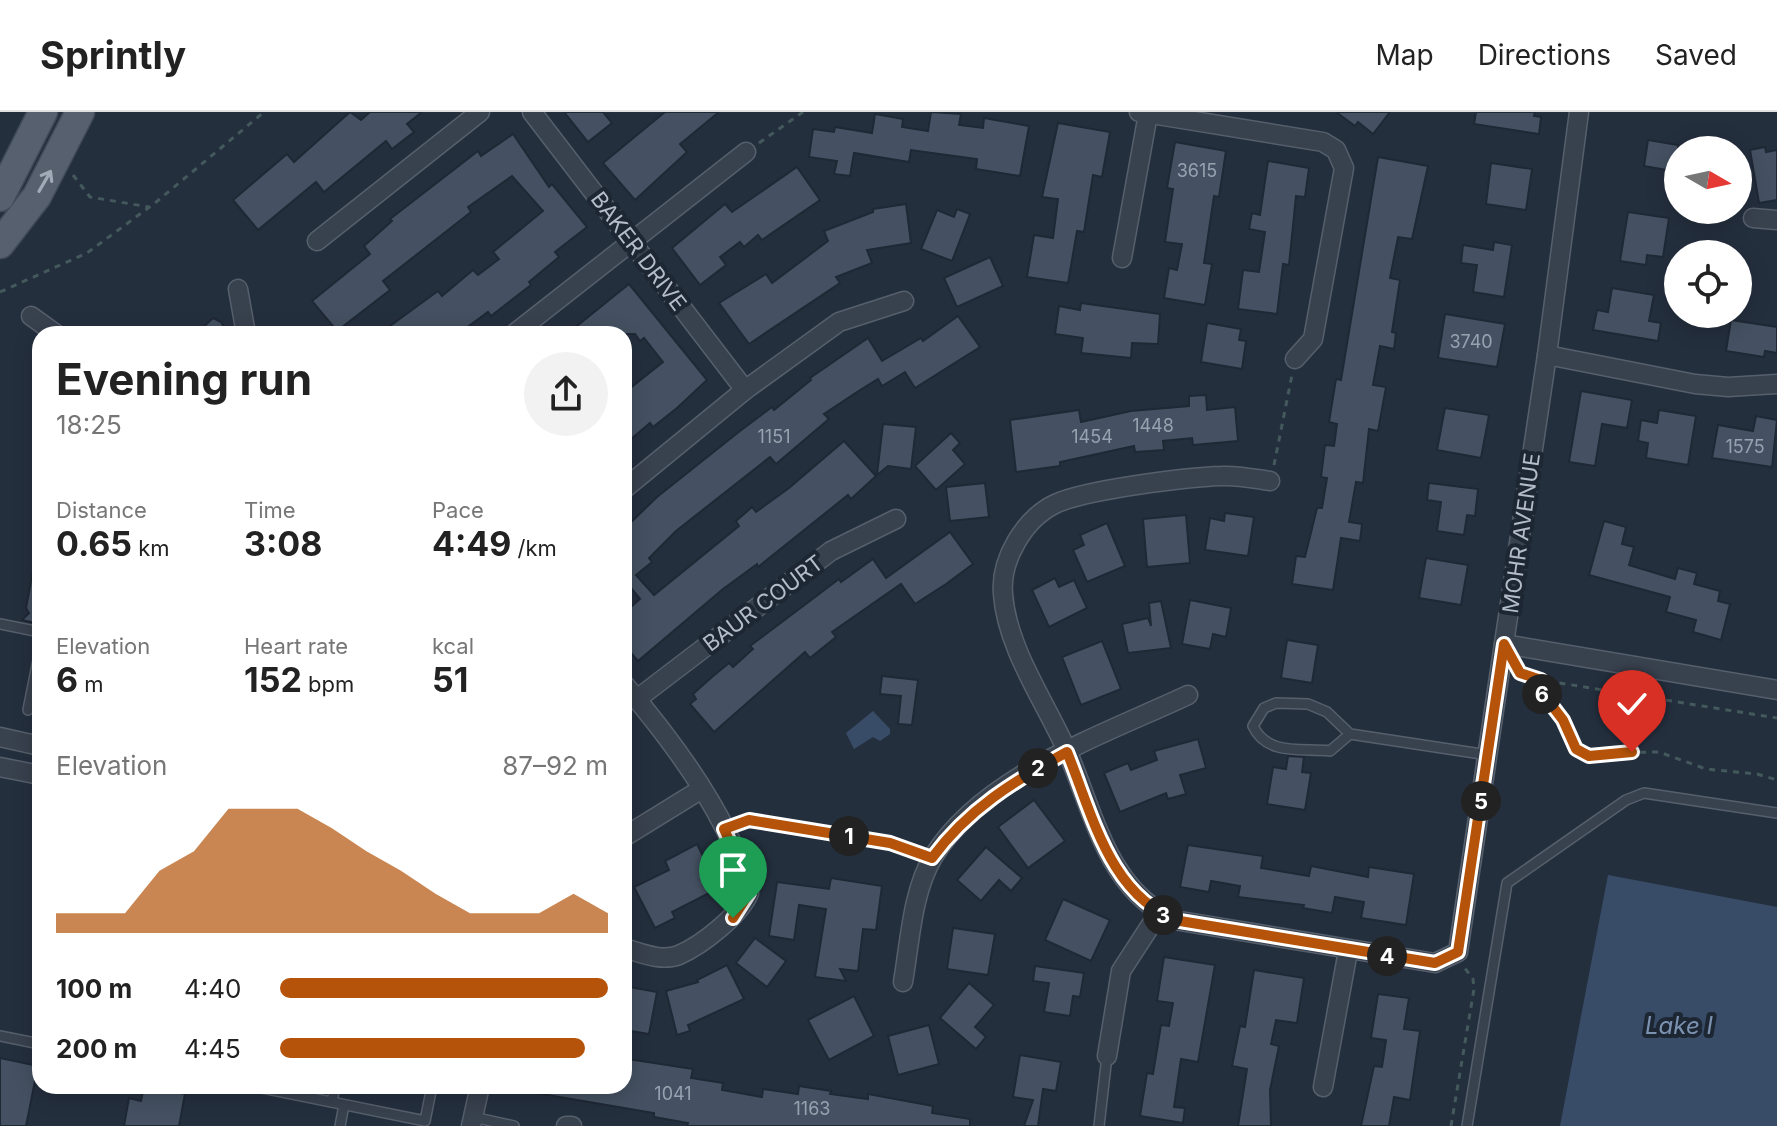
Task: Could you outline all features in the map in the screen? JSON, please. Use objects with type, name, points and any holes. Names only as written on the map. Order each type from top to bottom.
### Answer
[{"type":"main road","points":[[0,197],[43,112]]},
{"type":"main road","points":[[0,244],[37,196],[80,112]]},
{"type":"street","points":[[317,241],[480,112]]},
{"type":"street","name":"BAKER DRIVE","points":[[532,112],[745,390]]},
{"type":"street","name":"MOHR AVENUE","points":[[1457,953],[1547,355],[1579,112]]},
{"type":"street","points":[[1122,258],[1143,113],[1323,142],[1336,150],[1344,168],[1313,339],[1295,359]]},
{"type":"street","points":[[524,326],[631,239],[746,152]]},
{"type":"street","points":[[1753,218],[1777,220]]},
{"type":"street","points":[[238,289],[245,326]]},
{"type":"street","points":[[632,482],[745,390],[839,322],[904,301]]},
{"type":"street","points":[[31,316],[45,326]]},
{"type":"street","points":[[1547,355],[1695,384],[1728,387],[1777,384]]},
{"type":"street","points":[[1270,481],[1223,476],[1092,493],[1054,505],[1029,523],[1008,557],[1002,591],[1009,629],[1067,752],[1114,867],[1158,914],[1180,921],[1348,951],[1435,963],[1457,953]]},
{"type":"street","name":"BAUR COURT","points":[[637,699],[831,551],[896,519]]},
{"type":"street","points":[[1504,644],[1777,690]]},
{"type":"street","points":[[632,693],[724,829],[745,876],[749,893],[744,906],[733,918],[678,955],[655,957],[632,950]]},
{"type":"street","points":[[903,982],[921,885],[932,858],[955,828],[1003,787],[1067,752],[1188,695]]},
{"type":"street","points":[[0,737],[32,744]]},
{"type":"street","points":[[0,767],[32,773]]},
{"type":"street","points":[[632,832],[700,790]]},
{"type":"street","points":[[632,820],[660,813]]},
{"type":"street","points":[[1107,1056],[1121,971],[1158,914]]},
{"type":"street","points":[[1323,1087],[1348,951]]},
{"type":"street","points":[[472,1122],[478,1094]]},
{"type":"lane","points":[[0,624],[32,630]]},
{"type":"lane","points":[[28,710],[32,690]]},
{"type":"lane","points":[[1350,734],[1330,751],[1273,748],[1259,740],[1253,726],[1264,708],[1276,703],[1308,704],[1327,712],[1350,734],[1488,755]]},
{"type":"lane","points":[[1467,1126],[1507,883],[1626,800],[1644,793],[1777,813]]},
{"type":"lane","points":[[724,829],[749,820],[890,843],[932,858]]},
{"type":"lane","points":[[0,1036],[32,1042]]},
{"type":"lane","points":[[1099,1126],[1107,1056]]},
{"type":"lane","points":[[292,1094],[425,1121],[430,1094]]},
{"type":"lane","points":[[332,1102],[334,1094]]},
{"type":"lane","points":[[340,1126],[344,1105]]},
{"type":"lane","points":[[472,1122],[514,1126]]},
{"type":"path","points":[[0,292],[87,253],[149,207],[264,112]]},
{"type":"path","points":[[746,152],[803,112]]},
{"type":"path","points":[[55,162],[71,169],[75,181],[90,197],[149,207]]},
{"type":"path","points":[[1270,481],[1295,359]]},
{"type":"path","points":[[1504,644],[1520,673],[1541,680],[1777,718]]},
{"type":"path","points":[[1541,680],[1545,699],[1563,720],[1570,740],[1582,753],[1659,752],[1706,769],[1757,774],[1777,780]]},
{"type":"path","points":[[1451,1126],[1474,989],[1473,979],[1457,953]]},
{"type":"water","points":[[873,711],[890,729],[890,734],[880,741],[873,737],[854,749],[846,733]]},
{"type":"water","name":"Lake I","points":[[1608,875],[1777,907],[1777,1126],[1560,1126]]},
{"type":"building","points":[[350,112],[361,120],[370,112],[422,112],[407,124],[414,132],[392,149],[386,141],[324,192],[316,182],[258,230],[233,200],[287,154],[294,162]]},
{"type":"building","points":[[564,112],[603,112],[612,123],[588,142]]},
{"type":"building","points":[[665,112],[719,112],[680,144],[687,152],[635,200],[603,163]]},
{"type":"building","points":[[931,112],[961,114],[959,125],[983,128],[984,118],[1029,126],[1020,176],[976,169],[977,159],[911,150],[909,162],[854,153],[850,176],[834,174],[837,161],[809,157],[813,129],[834,132],[835,127],[872,133],[875,114],[903,119],[902,127],[928,131]]},
{"type":"building","points":[[1336,112],[1390,112],[1373,134],[1358,122],[1355,126]]},
{"type":"building","points":[[1476,112],[1535,112],[1534,116],[1541,117],[1539,134],[1474,124]]},
{"type":"building","points":[[1058,123],[1110,132],[1102,177],[1093,175],[1084,232],[1077,231],[1068,283],[1027,277],[1034,235],[1053,238],[1058,199],[1042,197]]},
{"type":"building","points":[[513,134],[549,187],[552,184],[587,227],[555,252],[559,257],[529,282],[531,285],[491,316],[488,312],[469,326],[390,326],[438,291],[442,296],[473,270],[478,275],[499,259],[493,252],[543,211],[512,176],[468,207],[471,212],[383,281],[390,290],[343,326],[333,326],[312,301],[370,254],[364,246],[392,221],[390,219],[478,151],[481,156]]},
{"type":"building","points":[[1648,140],[1664,143],[1664,170],[1644,166]]},
{"type":"building","points":[[1175,142],[1226,151],[1219,197],[1214,196],[1204,263],[1212,264],[1205,305],[1164,298],[1169,268],[1177,270],[1182,244],[1165,242],[1173,189],[1167,188]]},
{"type":"building","points":[[1765,147],[1766,152],[1777,150],[1777,200],[1759,203],[1752,150]]},
{"type":"building","points":[[1378,157],[1428,166],[1412,239],[1398,237],[1390,278],[1400,280],[1392,332],[1396,333],[1394,349],[1380,346],[1373,385],[1386,387],[1378,431],[1369,429],[1363,483],[1356,482],[1349,522],[1362,524],[1360,541],[1341,538],[1333,590],[1292,584],[1296,556],[1305,557],[1317,508],[1322,508],[1327,478],[1321,477],[1325,445],[1334,446],[1337,424],[1329,422],[1336,379],[1341,380]]},
{"type":"building","points":[[1268,161],[1309,168],[1305,197],[1296,196],[1289,265],[1283,264],[1277,314],[1238,309],[1243,270],[1259,272],[1265,232],[1249,229],[1252,213],[1260,215]]},
{"type":"building","points":[[1491,163],[1532,169],[1526,210],[1486,204]]},
{"type":"building","points":[[797,167],[820,200],[762,240],[758,235],[744,247],[740,242],[720,257],[726,265],[700,285],[672,248],[725,204],[732,212]]},
{"type":"building","points":[[906,204],[911,243],[867,250],[872,263],[836,277],[840,283],[749,344],[719,303],[766,274],[772,283],[828,241],[824,231],[873,212],[873,209]]},
{"type":"building","points":[[957,209],[970,214],[952,261],[921,249],[937,210],[954,217]]},
{"type":"building","points":[[1628,212],[1664,217],[1664,224],[1668,224],[1663,257],[1647,255],[1646,265],[1620,261]]},
{"type":"building","points":[[1494,242],[1512,245],[1504,297],[1473,292],[1477,265],[1461,263],[1463,245],[1493,250]]},
{"type":"building","points":[[990,257],[1003,286],[957,307],[944,278]]},
{"type":"building","points":[[629,284],[707,380],[653,427],[650,423],[632,438],[632,387],[663,362],[644,338],[640,341],[632,334],[632,326],[577,326]]},
{"type":"building","points":[[1612,288],[1654,295],[1649,321],[1661,323],[1658,341],[1593,330],[1597,310],[1608,312]]},
{"type":"building","points":[[1081,303],[1160,314],[1158,344],[1132,343],[1131,358],[1081,353],[1083,338],[1055,334],[1059,306],[1080,310]]},
{"type":"building","points":[[1445,314],[1505,324],[1497,367],[1438,358]]},
{"type":"building","points":[[958,316],[980,347],[915,388],[905,372],[882,386],[878,379],[857,392],[824,414],[829,419],[776,464],[770,457],[676,531],[649,558],[652,562],[636,575],[654,595],[739,526],[736,521],[752,507],[756,512],[844,441],[876,476],[851,499],[848,495],[758,567],[757,564],[723,589],[638,661],[632,654],[632,606],[640,599],[632,589],[632,521],[657,497],[740,431],[772,407],[774,410],[810,378],[868,338],[882,361],[921,338],[923,341]]},
{"type":"building","points":[[213,318],[223,326],[204,326]]},
{"type":"building","points":[[1207,323],[1241,329],[1239,340],[1246,341],[1242,369],[1201,362]]},
{"type":"building","points":[[1752,323],[1777,327],[1777,353],[1765,351],[1764,357],[1726,351],[1730,328],[1752,328]]},
{"type":"building","points":[[1581,391],[1632,400],[1627,428],[1602,424],[1595,466],[1569,462]]},
{"type":"building","points":[[1206,395],[1207,410],[1235,407],[1238,441],[1193,445],[1192,438],[1163,441],[1164,450],[1135,452],[1134,446],[1060,462],[1060,466],[1016,472],[1010,420],[1079,410],[1081,422],[1131,411],[1189,406],[1189,396]]},
{"type":"building","points":[[1445,408],[1489,415],[1481,458],[1437,450]]},
{"type":"building","points":[[1659,410],[1696,416],[1688,465],[1646,458],[1648,443],[1638,441],[1641,420],[1657,423]]},
{"type":"building","points":[[1756,416],[1777,420],[1772,467],[1712,458],[1718,425],[1753,431]]},
{"type":"building","points":[[883,424],[916,427],[911,469],[888,466],[877,475]]},
{"type":"building","points":[[951,433],[960,443],[953,450],[965,464],[936,490],[915,466]]},
{"type":"building","points":[[985,483],[989,517],[950,521],[946,487]]},
{"type":"building","points":[[1429,483],[1478,489],[1475,516],[1467,515],[1464,535],[1437,531],[1441,502],[1427,500]]},
{"type":"building","points":[[1225,513],[1254,517],[1248,556],[1205,550],[1210,518],[1224,521]]},
{"type":"building","points":[[1186,515],[1190,563],[1147,567],[1143,519]]},
{"type":"building","points":[[1604,521],[1626,527],[1622,544],[1634,547],[1629,565],[1675,579],[1678,568],[1697,573],[1694,584],[1720,591],[1718,601],[1730,604],[1721,640],[1693,632],[1696,620],[1666,612],[1670,597],[1589,575]]},
{"type":"building","points":[[1107,523],[1125,566],[1087,582],[1073,550],[1084,545],[1080,535]]},
{"type":"building","points":[[950,532],[973,564],[946,584],[915,604],[901,584],[832,632],[836,637],[810,658],[805,652],[714,732],[690,704],[696,699],[693,694],[712,677],[729,663],[733,667],[753,649],[750,646],[839,579],[841,582],[873,559],[886,578]]},
{"type":"building","points":[[1426,558],[1468,565],[1461,605],[1419,598]]},
{"type":"building","points":[[32,576],[32,622],[22,620],[29,613],[26,608]]},
{"type":"building","points":[[1055,578],[1059,587],[1074,580],[1087,608],[1049,627],[1032,590]]},
{"type":"building","points":[[1190,600],[1231,608],[1226,637],[1213,634],[1210,649],[1182,644]]},
{"type":"building","points":[[1161,601],[1171,648],[1128,653],[1122,624],[1148,618],[1151,626],[1149,603]]},
{"type":"building","points":[[1287,640],[1318,645],[1312,683],[1281,678]]},
{"type":"building","points":[[1102,641],[1121,689],[1081,705],[1062,657]]},
{"type":"building","points":[[882,676],[918,680],[912,725],[898,724],[901,696],[880,694]]},
{"type":"building","points":[[1198,739],[1206,768],[1180,775],[1186,794],[1168,799],[1166,793],[1120,812],[1104,773],[1128,763],[1131,770],[1157,760],[1154,751]]},
{"type":"building","points":[[1288,756],[1304,757],[1302,772],[1311,773],[1305,810],[1267,804],[1273,767],[1286,769]]},
{"type":"building","points":[[1034,800],[1065,841],[1028,868],[998,827]]},
{"type":"building","points":[[697,844],[719,888],[672,912],[675,918],[655,928],[634,887],[669,870],[665,861]]},
{"type":"building","points":[[1188,845],[1263,856],[1261,868],[1309,876],[1311,866],[1368,877],[1369,867],[1414,874],[1406,925],[1361,918],[1364,902],[1335,897],[1332,913],[1303,908],[1304,905],[1238,897],[1240,886],[1211,881],[1209,892],[1180,887]]},
{"type":"building","points":[[986,847],[1022,878],[1011,891],[999,880],[981,901],[957,880]]},
{"type":"building","points":[[831,878],[882,886],[876,930],[863,929],[858,971],[840,969],[846,981],[815,977],[826,909],[799,905],[794,940],[769,936],[777,882],[829,889]]},
{"type":"building","points":[[1063,899],[1110,920],[1091,961],[1045,940]]},
{"type":"building","points":[[953,928],[995,934],[988,975],[947,969]]},
{"type":"building","points":[[755,938],[786,961],[767,987],[736,963]]},
{"type":"building","points":[[1164,957],[1215,965],[1198,1062],[1181,1059],[1174,1107],[1185,1108],[1183,1123],[1140,1116],[1147,1073],[1153,1074],[1161,1025],[1169,1026],[1173,1003],[1157,1001]]},
{"type":"building","points":[[727,965],[744,999],[688,1025],[690,1031],[677,1035],[666,991],[698,982]]},
{"type":"building","points":[[1035,966],[1084,973],[1080,997],[1073,996],[1070,1016],[1044,1012],[1049,983],[1033,981]]},
{"type":"building","points":[[1254,970],[1304,978],[1297,1023],[1276,1020],[1271,1044],[1279,1046],[1270,1090],[1271,1126],[1238,1126],[1247,1069],[1232,1066],[1240,1026],[1245,1027]]},
{"type":"building","points":[[969,983],[994,1005],[975,1027],[986,1037],[976,1049],[940,1018]]},
{"type":"building","points":[[632,987],[657,992],[649,1034],[632,1031]]},
{"type":"building","points":[[1378,994],[1409,998],[1404,1029],[1420,1031],[1410,1100],[1394,1097],[1389,1126],[1361,1126],[1374,1066],[1382,1067],[1386,1040],[1371,1038]]},
{"type":"building","points":[[854,996],[874,1036],[829,1060],[808,1020]]},
{"type":"building","points":[[929,1025],[939,1064],[898,1075],[888,1036]]},
{"type":"building","points":[[1020,1055],[1061,1062],[1056,1091],[1043,1089],[1038,1126],[1024,1126],[1033,1100],[1013,1097]]},
{"type":"building","points":[[0,1058],[32,1065],[32,1094],[26,1126],[0,1126]]},
{"type":"building","points":[[632,1060],[693,1069],[691,1078],[723,1083],[722,1090],[762,1097],[763,1089],[798,1094],[799,1086],[831,1091],[830,1094],[868,1099],[868,1094],[933,1106],[932,1113],[970,1119],[970,1126],[687,1126],[688,1123],[654,1117],[654,1113],[542,1094],[632,1094]]},
{"type":"building","points":[[142,1094],[185,1094],[179,1126],[124,1126],[129,1098],[141,1101]]},
{"type":"route","points":[[733,918],[744,906],[749,893],[745,876],[724,829],[749,820],[890,843],[932,858],[955,828],[1003,787],[1067,752],[1114,867],[1158,914],[1180,921],[1348,951],[1435,963],[1458,952],[1504,644],[1520,673],[1541,680],[1540,690],[1563,720],[1576,749],[1589,756],[1632,752]]}]
